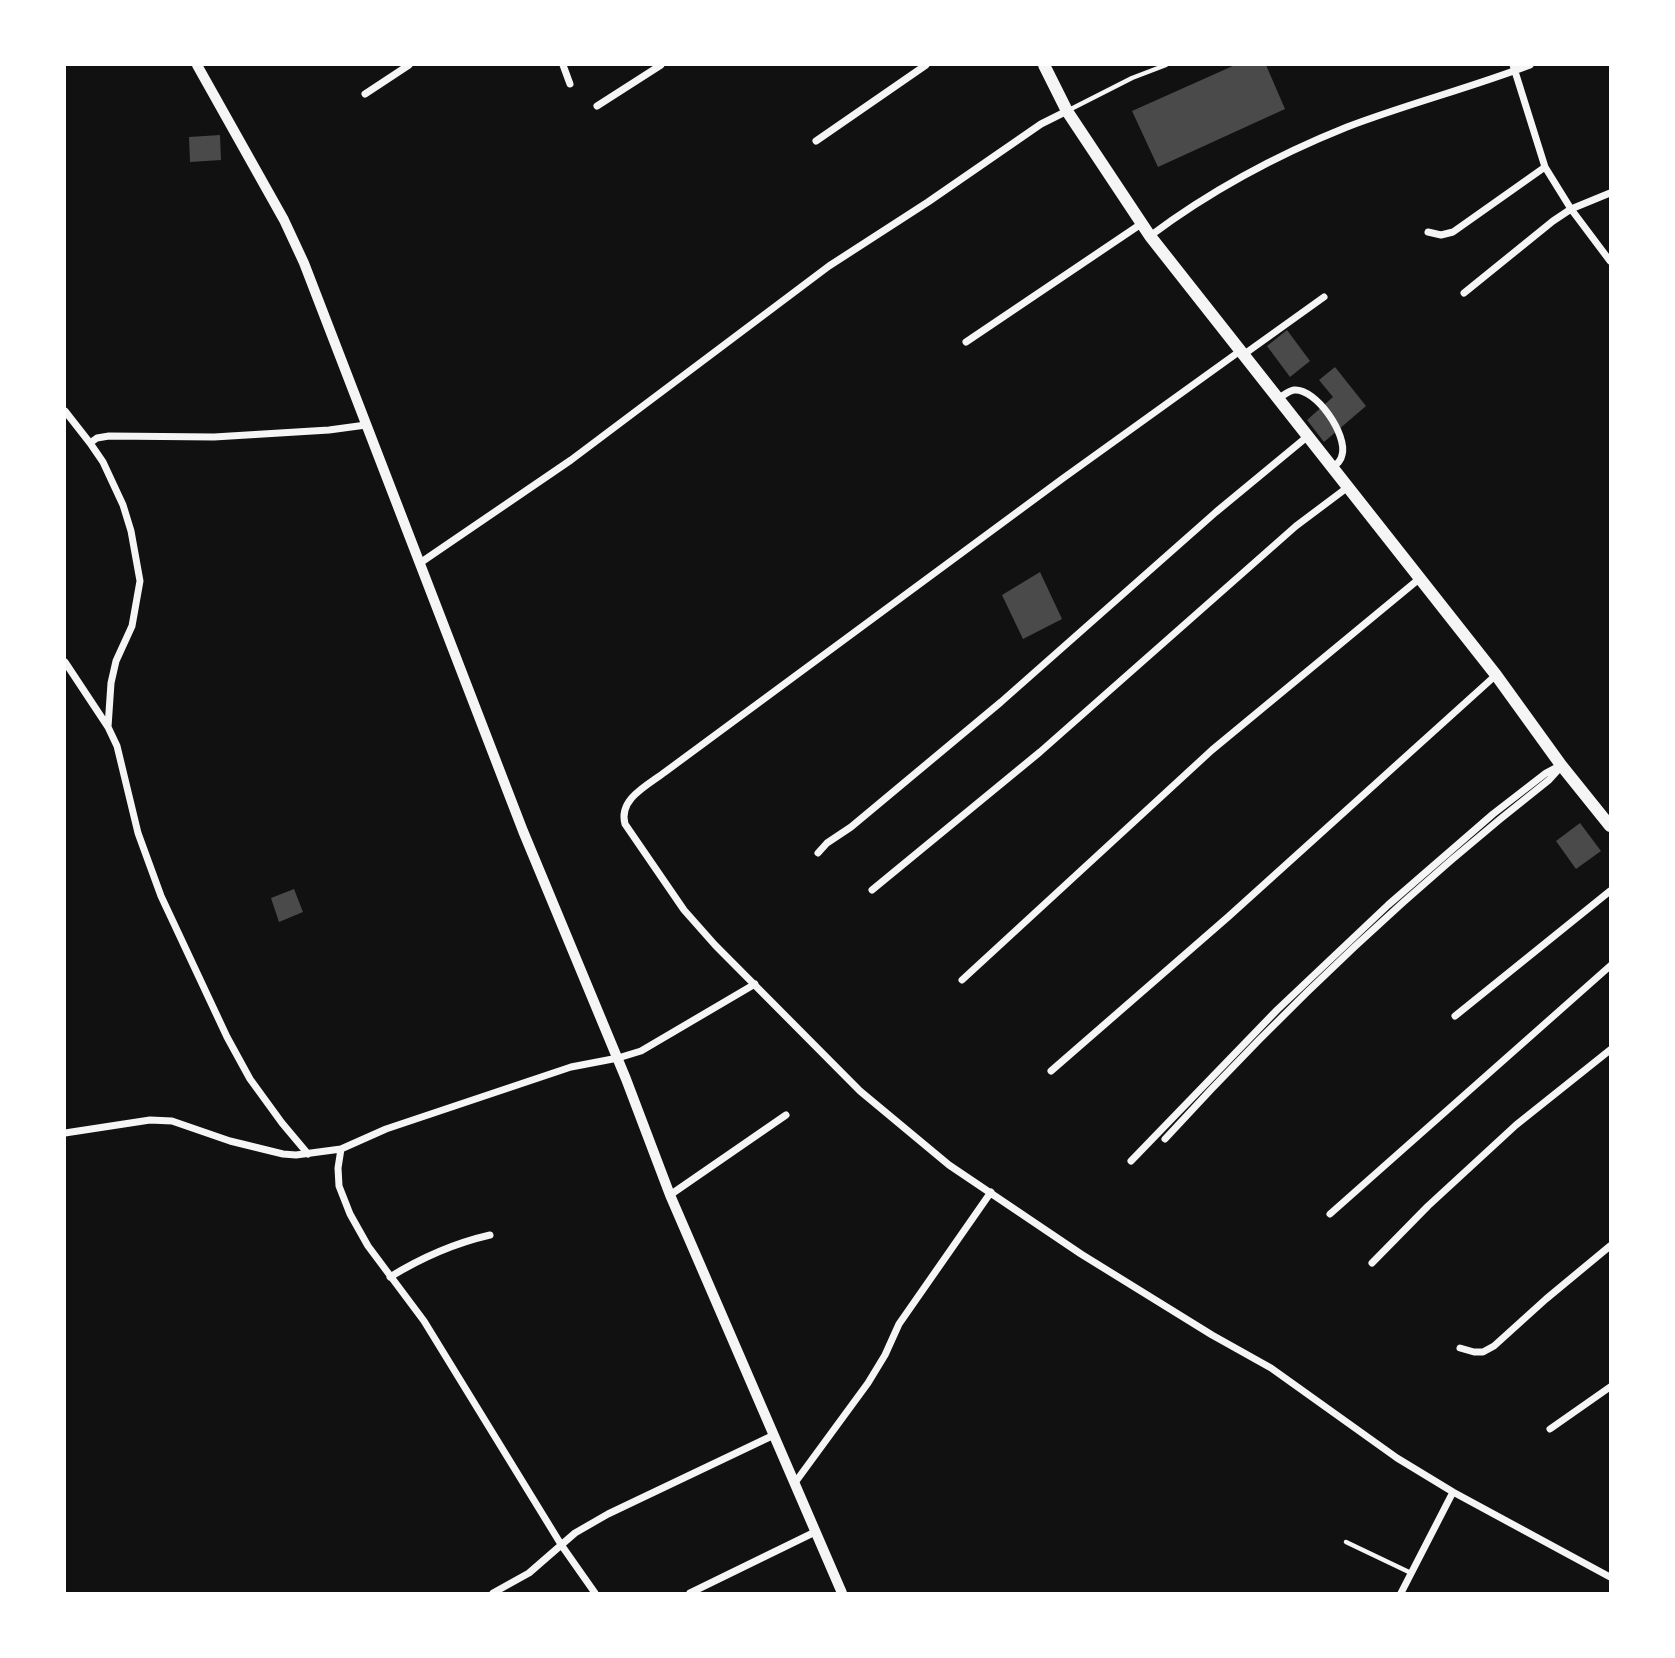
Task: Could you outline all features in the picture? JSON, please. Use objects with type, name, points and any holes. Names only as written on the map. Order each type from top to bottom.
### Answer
[{"type":"main road","points":[[1045,65],[1067,111],[1150,236],[1496,675],[1610,826]]},
{"type":"street","points":[[197,65],[284,220],[304,263],[523,831],[618,1058],[670,1195],[842,1593]]},
{"type":"street","points":[[365,94],[410,65]]},
{"type":"street","points":[[563,65],[570,84]]},
{"type":"street","points":[[597,106],[661,65]]},
{"type":"street","points":[[816,141],[926,65]]},
{"type":"street","points":[[1150,236],[1212,194],[1306,144],[1514,68],[1530,65]]},
{"type":"street","points":[[1514,68],[1545,167],[1571,209],[1610,261]]},
{"type":"street","points":[[420,564],[571,460],[829,266],[1041,124],[1067,111]]},
{"type":"street","points":[[1428,232],[1441,235],[1453,232],[1545,167]]},
{"type":"street","points":[[1464,293],[1571,209],[1610,192]]},
{"type":"street","points":[[966,342],[1142,224]]},
{"type":"street","points":[[1324,297],[1062,479],[630,799],[624,812],[625,824],[653,868],[707,936],[868,1098],[949,1165],[1081,1254],[1212,1335],[1272,1368],[1368,1438],[1453,1492],[1610,1577]]},
{"type":"street","points":[[1279,398],[1289,391],[1303,391],[1312,397],[1334,422],[1340,434],[1343,454],[1332,468]]},
{"type":"street","points":[[65,411],[103,462],[123,505],[133,540],[140,581],[132,626],[116,661],[111,683],[108,727]]},
{"type":"street","points":[[90,443],[97,438],[108,436],[214,437],[330,430],[366,425]]},
{"type":"street","points":[[818,853],[1000,702],[1216,512],[1308,436]]},
{"type":"street","points":[[872,890],[1040,752],[1286,535],[1348,487]]},
{"type":"street","points":[[962,980],[1212,750],[1419,579]]},
{"type":"street","points":[[65,662],[108,727],[117,746],[148,864],[186,953],[250,1079],[308,1154]]},
{"type":"street","points":[[1051,1071],[1228,917],[1496,675]]},
{"type":"street","points":[[1165,1139],[1243,1055],[1319,981],[1451,859],[1549,780],[1562,765]]},
{"type":"street","points":[[1131,1161],[1277,1010],[1388,905],[1493,814],[1546,773],[1562,765]]},
{"type":"street","points":[[1455,1016],[1610,891]]},
{"type":"street","points":[[1330,1214],[1610,966]]},
{"type":"street","points":[[65,1133],[150,1120],[172,1121],[265,1151],[296,1155],[341,1149],[386,1129],[571,1067],[618,1058],[654,1044],[755,984]]},
{"type":"street","points":[[1372,1263],[1428,1206],[1516,1125],[1610,1050]]},
{"type":"street","points":[[670,1195],[786,1115]]},
{"type":"street","points":[[341,1149],[339,1177],[344,1204],[368,1246],[424,1321],[562,1546],[595,1593]]},
{"type":"street","points":[[794,1484],[867,1383],[899,1324],[991,1192]]},
{"type":"street","points":[[390,1277],[418,1260],[472,1239],[490,1235]]},
{"type":"street","points":[[1460,1348],[1483,1352],[1494,1346],[1610,1246]]},
{"type":"street","points":[[1550,1429],[1610,1387]]},
{"type":"street","points":[[493,1593],[529,1573],[575,1533],[608,1514],[774,1434]]},
{"type":"street","points":[[1401,1593],[1453,1492]]},
{"type":"street","points":[[690,1593],[815,1532]]},
{"type":"lane","points":[[1067,111],[1132,78],[1166,65]]},
{"type":"lane","points":[[1346,1542],[1412,1574]]},
{"type":"building","points":[[1235,65],[1266,65],[1285,109],[1158,167],[1132,111]]},
{"type":"building","points":[[220,135],[221,160],[190,162],[189,137]]},
{"type":"building","points":[[1287,330],[1310,361],[1290,377],[1267,346]]},
{"type":"building","points":[[1335,367],[1366,406],[1324,442],[1307,420],[1333,397],[1319,380]]},
{"type":"building","points":[[1040,572],[1062,619],[1023,639],[1002,595]]},
{"type":"building","points":[[1580,823],[1601,851],[1576,869],[1556,841]]},
{"type":"building","points":[[294,889],[303,912],[279,922],[271,898]]}]
